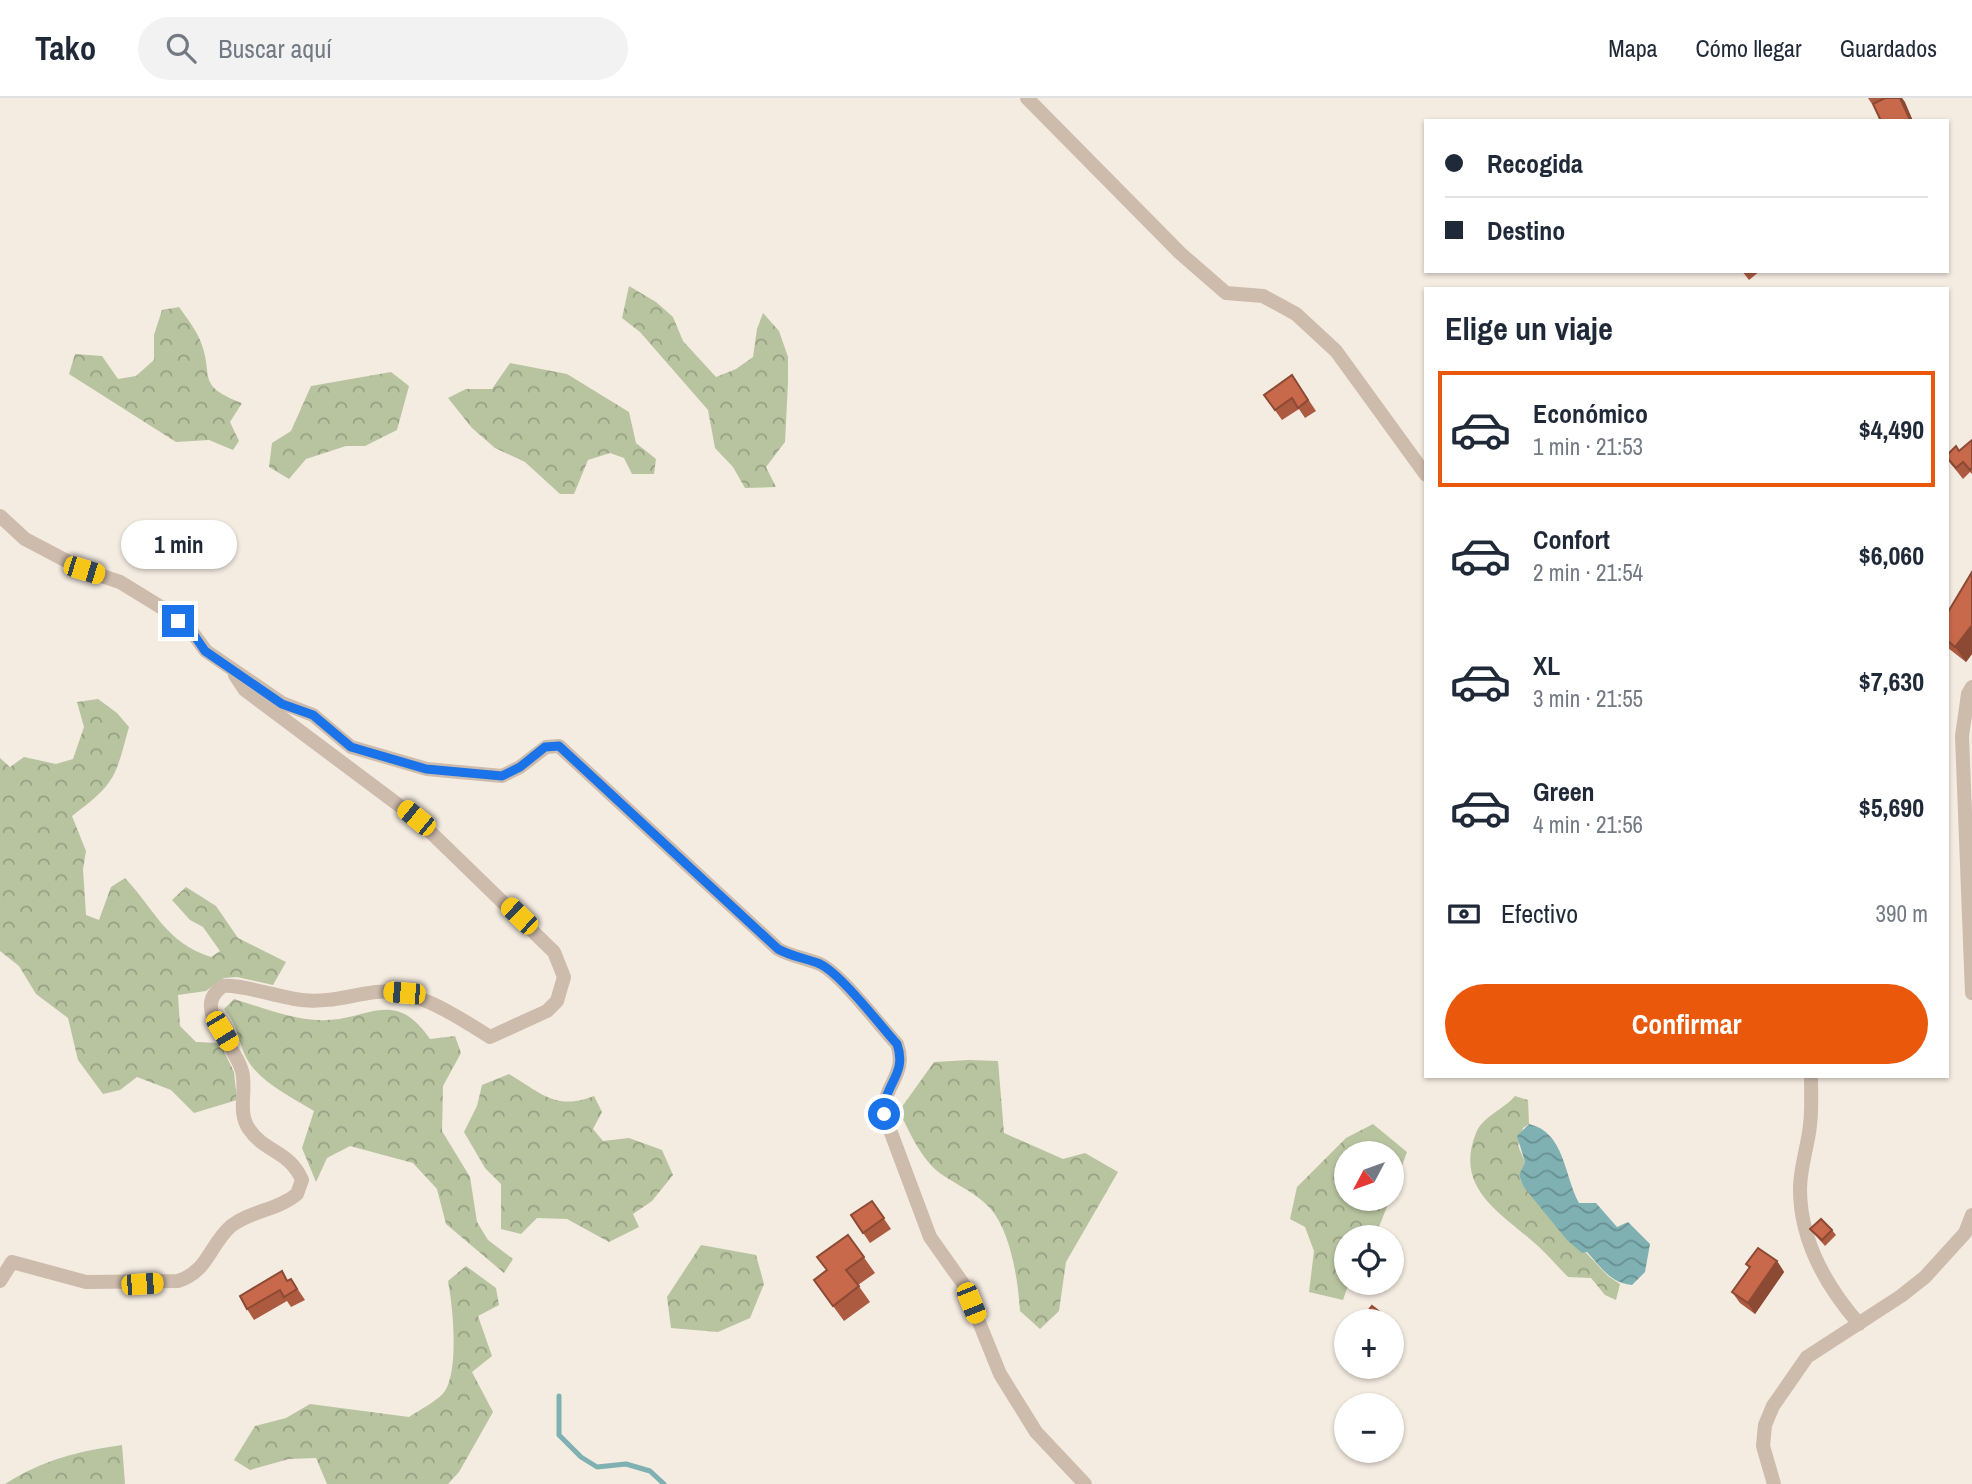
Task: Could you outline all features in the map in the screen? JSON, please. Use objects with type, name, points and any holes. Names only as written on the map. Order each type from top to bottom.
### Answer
[{"type":"street","points":[[1027,98],[1180,253],[1226,293],[1263,296],[1296,314],[1336,351],[1424,472]]},
{"type":"street","points":[[0,516],[24,539],[84,570],[120,582],[164,609],[192,632],[205,651],[232,671],[282,704],[313,715],[351,747],[406,765],[502,776],[520,767],[545,747],[559,746],[778,949],[793,957],[820,964],[833,974],[897,1044],[900,1068],[885,1094],[884,1114],[930,1237],[964,1285],[1000,1374],[1015,1401],[1053,1453],[1084,1484]]},
{"type":"street","points":[[0,1281],[12,1262],[86,1282],[142,1284],[192,1277],[203,1266],[230,1227],[297,1194],[302,1180],[293,1162],[263,1143],[249,1130],[243,1116],[242,1071],[213,1017],[211,1006],[213,994],[223,986],[322,1001],[379,991],[404,993],[461,1019],[490,1037],[547,1011],[562,990],[564,977],[554,952],[519,916],[416,818],[246,690],[232,671]]},
{"type":"street","points":[[1972,687],[1968,694],[1962,736],[1972,993]]},
{"type":"street","points":[[1811,1078],[1811,1124],[1800,1186],[1804,1226],[1824,1275],[1839,1301],[1859,1324]]},
{"type":"street","points":[[1774,1484],[1763,1446],[1765,1425],[1773,1406],[1807,1357],[1926,1277],[1965,1233],[1972,1215]]},
{"type":"green space","points":[[629,286],[656,302],[673,317],[683,341],[716,377],[736,369],[753,357],[757,329],[763,313],[779,331],[788,357],[785,442],[766,467],[776,487],[745,488],[733,467],[715,448],[708,410],[640,332],[622,318]]},
{"type":"green space","points":[[179,307],[200,340],[212,385],[227,397],[242,403],[230,422],[239,441],[233,450],[209,440],[176,442],[69,374],[75,354],[102,356],[118,379],[136,376],[154,360],[154,335],[162,310]]},
{"type":"green space","points":[[510,363],[567,374],[629,412],[636,443],[656,459],[654,474],[632,474],[624,458],[610,453],[588,460],[574,494],[560,494],[525,462],[495,448],[472,428],[448,398],[466,389],[492,389]]},
{"type":"green space","points":[[391,372],[409,386],[397,430],[365,446],[346,446],[306,459],[289,479],[269,467],[272,443],[291,431],[311,386]]},
{"type":"green space","points":[[98,699],[117,713],[129,727],[112,778],[106,787],[72,816],[86,851],[83,869],[86,915],[99,920],[111,887],[125,878],[172,934],[195,951],[211,957],[220,951],[203,927],[190,920],[172,900],[186,887],[216,906],[238,938],[286,962],[273,985],[237,977],[224,978],[206,991],[178,995],[180,1026],[196,1042],[220,1043],[234,1072],[237,1100],[194,1113],[171,1090],[137,1077],[120,1090],[103,1094],[78,1060],[68,1018],[36,994],[19,966],[0,951],[0,758],[10,767],[24,757],[56,764],[73,759],[84,727],[77,702]]},
{"type":"green space","points":[[234,999],[286,1015],[318,1020],[391,1010],[404,1014],[417,1023],[430,1039],[455,1036],[461,1053],[443,1086],[442,1131],[470,1177],[477,1222],[488,1240],[513,1259],[504,1273],[446,1224],[437,1189],[413,1163],[350,1146],[327,1158],[316,1182],[302,1148],[314,1111],[271,1085],[250,1064],[233,1023],[224,1009]]},
{"type":"green space","points":[[998,1061],[1004,1133],[1063,1159],[1085,1153],[1118,1172],[1066,1262],[1059,1311],[1040,1329],[1020,1311],[1012,1257],[997,1218],[979,1198],[934,1168],[917,1145],[899,1111],[934,1062]]},
{"type":"green space","points":[[509,1074],[549,1098],[559,1101],[569,1102],[594,1096],[602,1112],[593,1129],[603,1141],[629,1138],[662,1150],[673,1175],[652,1201],[633,1214],[639,1227],[609,1242],[567,1219],[537,1218],[521,1234],[501,1229],[501,1184],[485,1168],[464,1132],[477,1106],[482,1085]]},
{"type":"green space","points":[[1515,1096],[1528,1100],[1529,1124],[1523,1128],[1518,1146],[1525,1162],[1519,1175],[1523,1186],[1608,1276],[1620,1284],[1616,1300],[1605,1295],[1591,1278],[1568,1277],[1538,1246],[1497,1212],[1477,1186],[1471,1170],[1471,1153],[1476,1133],[1483,1122]]},
{"type":"green space","points":[[1373,1124],[1394,1141],[1343,1141]]},
{"type":"green space","points":[[1334,1150],[1334,1211],[1385,1211],[1380,1225],[1334,1225],[1334,1295],[1345,1295],[1343,1300],[1309,1292],[1314,1251],[1305,1227],[1290,1219],[1297,1187]]},
{"type":"green space","points":[[701,1245],[756,1255],[764,1284],[750,1318],[718,1332],[671,1328],[667,1297]]},
{"type":"green space","points":[[466,1266],[496,1288],[499,1305],[478,1316],[492,1356],[472,1372],[493,1412],[459,1472],[448,1484],[327,1484],[316,1458],[289,1459],[250,1470],[234,1460],[255,1426],[286,1418],[310,1404],[409,1417],[438,1398],[445,1391],[452,1368],[453,1321],[448,1281]]},
{"type":"green space","points":[[122,1445],[125,1484],[5,1484],[61,1458]]},
{"type":"water","points":[[1529,1124],[1541,1129],[1557,1145],[1579,1203],[1596,1203],[1617,1227],[1628,1222],[1650,1244],[1645,1272],[1632,1285],[1612,1278],[1587,1252],[1582,1253],[1567,1240],[1523,1186],[1519,1175],[1525,1162],[1517,1136]]},
{"type":"building","points":[[1885,98],[1900,98],[1910,119],[1880,119],[1873,104]]},
{"type":"building","points":[[1292,375],[1308,400],[1298,408],[1292,398],[1275,410],[1264,395]]},
{"type":"building","points":[[1972,440],[1970,470],[1963,462],[1956,468],[1949,460],[1949,453],[1956,446],[1959,451]]},
{"type":"building","points":[[1972,572],[1972,625],[1955,647],[1949,642],[1949,610]]},
{"type":"building","points":[[872,1201],[884,1218],[863,1233],[851,1215]]},
{"type":"building","points":[[1821,1219],[1832,1230],[1822,1240],[1810,1229]]},
{"type":"building","points":[[848,1235],[864,1257],[846,1270],[859,1286],[833,1306],[814,1280],[827,1270],[817,1257]]},
{"type":"building","points":[[1758,1248],[1777,1261],[1748,1303],[1732,1292],[1750,1267],[1746,1264]]},
{"type":"building","points":[[282,1271],[287,1281],[291,1279],[297,1289],[284,1297],[280,1290],[247,1309],[240,1296]]},
{"type":"waterway","points":[[559,1396],[559,1435],[581,1457],[597,1467],[626,1464],[650,1471],[664,1484]]},
{"type":"route","points":[[178,621],[192,632],[205,651],[232,671],[282,704],[313,715],[351,747],[426,769],[502,776],[520,767],[545,747],[559,746],[778,949],[793,957],[820,964],[833,974],[897,1044],[902,1058],[900,1068],[885,1094],[884,1114]]}]
